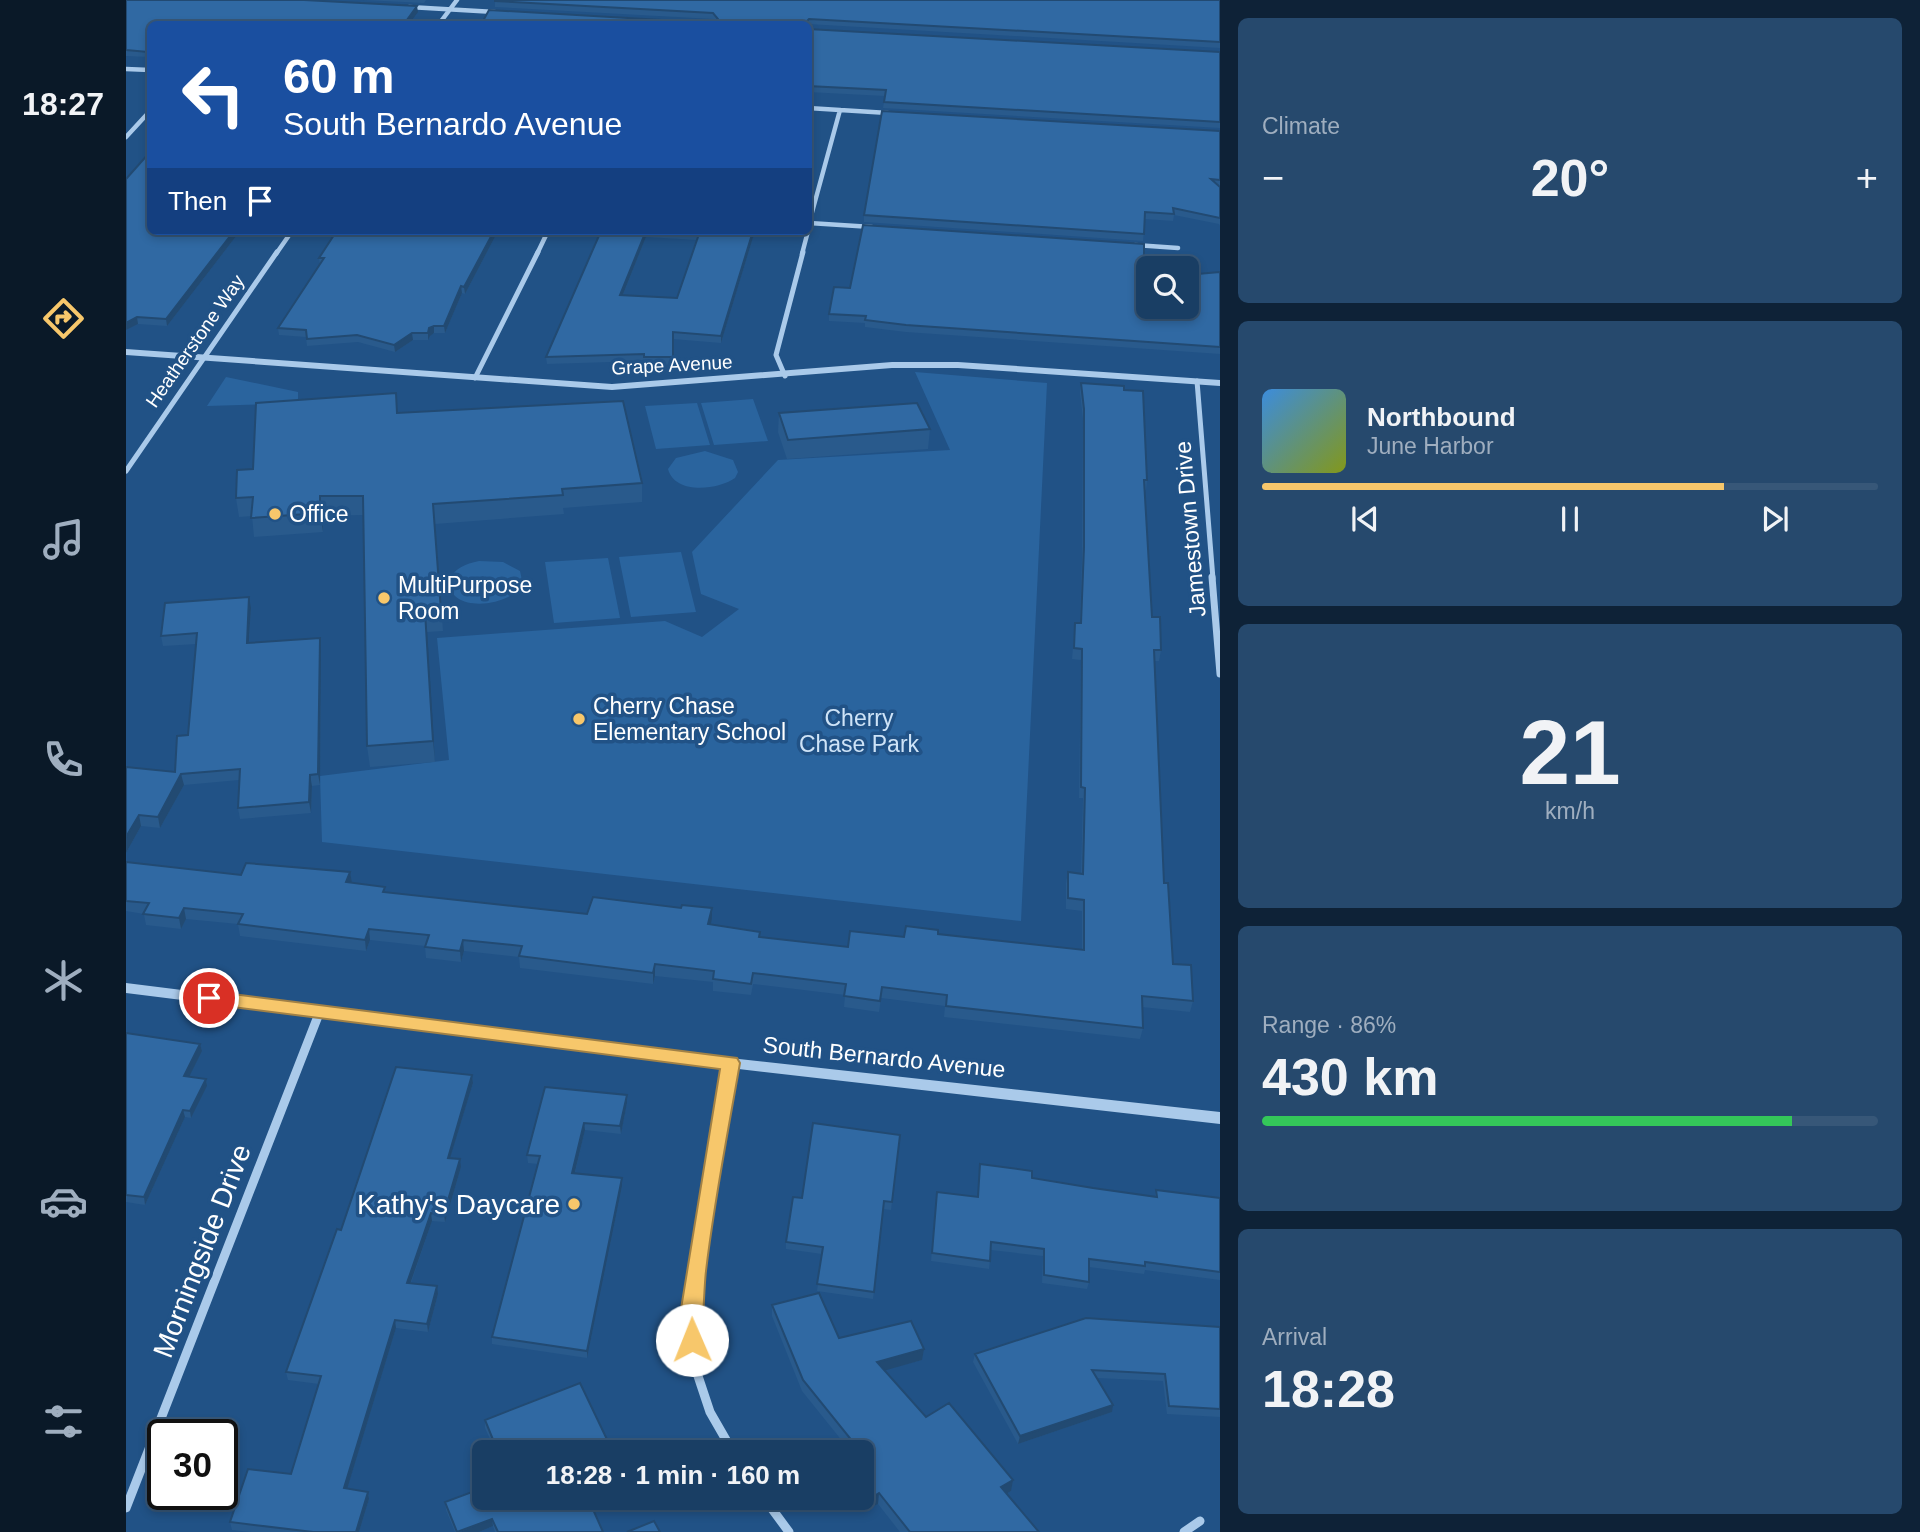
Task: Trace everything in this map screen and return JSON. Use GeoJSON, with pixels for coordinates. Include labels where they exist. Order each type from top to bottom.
{"type":"FeatureCollection","features":[{"type":"Feature","properties":{"kind":"street"},"geometry":{"type":"LineString","coordinates":[[441,21],[457,0]]}},
{"type":"Feature","properties":{"kind":"street"},"geometry":{"type":"LineString","coordinates":[[400,6],[498,12]]}},
{"type":"Feature","properties":{"kind":"street"},"geometry":{"type":"LineString","coordinates":[[126,69],[147,70]]}},
{"type":"Feature","properties":{"kind":"street"},"geometry":{"type":"LineString","coordinates":[[812,108],[894,113]]}},
{"type":"Feature","properties":{"kind":"street"},"geometry":{"type":"LineString","coordinates":[[812,212],[840,110]]}},
{"type":"Feature","properties":{"kind":"street"},"geometry":{"type":"LineString","coordinates":[[126,137],[147,114]]}},
{"type":"Feature","properties":{"kind":"street"},"geometry":{"type":"LineString","coordinates":[[812,227],[875,228]]}},
{"type":"Feature","properties":{"kind":"street","name":"Heatherstone Way"},"geometry":{"type":"LineString","coordinates":[[126,471],[289,235]]}},
{"type":"Feature","properties":{"kind":"street"},"geometry":{"type":"LineString","coordinates":[[475,378],[546,235]]}},
{"type":"Feature","properties":{"kind":"street"},"geometry":{"type":"LineString","coordinates":[[785,376],[776,355],[806,235]]}},
{"type":"Feature","properties":{"kind":"street"},"geometry":{"type":"LineString","coordinates":[[1123,244],[1178,248]]}},
{"type":"Feature","properties":{"kind":"street","name":"Grape Avenue"},"geometry":{"type":"LineString","coordinates":[[126,352],[612,387],[785,376],[892,365],[958,365],[1220,383]]}},
{"type":"Feature","properties":{"kind":"street","name":"Jamestown Drive"},"geometry":{"type":"LineString","coordinates":[[1196,381],[1220,674]]}},
{"type":"Feature","properties":{"kind":"street","name":"South Bernardo Avenue"},"geometry":{"type":"LineString","coordinates":[[126,988],[730,1063],[1220,1118]]}},
{"type":"Feature","properties":{"kind":"street","name":"Morningside Drive"},"geometry":{"type":"LineString","coordinates":[[126,1508],[320,1011]]}},
{"type":"Feature","properties":{"kind":"street"},"geometry":{"type":"LineString","coordinates":[[726,1440],[710,1412],[694,1364],[690,1315],[730,1063]]}},
{"type":"Feature","properties":{"kind":"street"},"geometry":{"type":"LineString","coordinates":[[773,1510],[789,1532]]}},
{"type":"Feature","properties":{"kind":"street"},"geometry":{"type":"LineString","coordinates":[[1184,1532],[1200,1521]]}},
{"type":"Feature","properties":{"kind":"green space","name":"Cherry Chase Park"},"geometry":{"type":"Polygon","coordinates":[[[915,372],[1047,383],[1021,921],[322,842],[320,776],[449,760],[437,638],[665,621],[702,637],[739,609],[701,594],[692,552],[778,460],[950,450],[915,372]]]}},
{"type":"Feature","properties":{"kind":"green space"},"geometry":{"type":"Polygon","coordinates":[[[226,377],[298,392],[298,403],[207,406],[226,377]]]}},
{"type":"Feature","properties":{"kind":"green space"},"geometry":{"type":"Polygon","coordinates":[[[753,399],[768,441],[714,445],[701,403],[753,399]]]}},
{"type":"Feature","properties":{"kind":"green space"},"geometry":{"type":"Polygon","coordinates":[[[697,403],[710,445],[656,449],[645,406],[697,403]]]}},
{"type":"Feature","properties":{"kind":"green space"},"geometry":{"type":"Polygon","coordinates":[[[705,451],[733,460],[738,472],[735,478],[718,485],[698,488],[679,483],[672,477],[668,469],[676,458],[705,451]]]}},
{"type":"Feature","properties":{"kind":"green space"},"geometry":{"type":"Polygon","coordinates":[[[681,552],[696,612],[631,617],[619,557],[681,552]]]}},
{"type":"Feature","properties":{"kind":"green space"},"geometry":{"type":"Polygon","coordinates":[[[608,558],[620,618],[554,623],[545,562],[608,558]]]}},
{"type":"Feature","properties":{"kind":"green space"},"geometry":{"type":"Polygon","coordinates":[[[479,561],[503,562],[520,571],[523,585],[506,598],[494,602],[469,603],[459,599],[452,592],[448,581],[461,567],[479,561]]]}},
{"type":"Feature","properties":{"kind":"building"},"geometry":{"type":"Polygon","coordinates":[[[126,0],[304,0],[417,6],[406,21],[147,21],[147,52],[126,50],[126,0]]]}},
{"type":"Feature","properties":{"kind":"building"},"geometry":{"type":"Polygon","coordinates":[[[1220,0],[1220,42],[809,19],[716,21],[718,19],[713,13],[495,1],[1220,0]]]}},
{"type":"Feature","properties":{"kind":"building"},"geometry":{"type":"Polygon","coordinates":[[[489,10],[679,21],[483,21],[489,10]]]}},
{"type":"Feature","properties":{"kind":"building"},"geometry":{"type":"Polygon","coordinates":[[[812,29],[1220,52],[1220,122],[884,102],[886,90],[812,86],[812,29]]]}},
{"type":"Feature","properties":{"kind":"building"},"geometry":{"type":"Polygon","coordinates":[[[882,111],[1220,131],[1220,180],[1211,179],[1220,187],[1220,218],[1173,208],[1174,214],[1145,212],[1144,234],[864,215],[882,111]]]}},
{"type":"Feature","properties":{"kind":"building"},"geometry":{"type":"Polygon","coordinates":[[[147,155],[147,235],[231,235],[166,319],[137,317],[126,323],[126,179],[147,155]]]}},
{"type":"Feature","properties":{"kind":"building"},"geometry":{"type":"Polygon","coordinates":[[[863,225],[1144,244],[1144,256],[1136,256],[1136,319],[1199,319],[1199,274],[1220,272],[1220,347],[906,325],[865,320],[866,316],[829,314],[834,287],[850,288],[863,225]]]}},
{"type":"Feature","properties":{"kind":"building"},"geometry":{"type":"Polygon","coordinates":[[[334,235],[492,235],[464,287],[461,286],[444,326],[429,328],[428,333],[412,333],[394,345],[357,335],[307,339],[306,330],[278,328],[324,258],[319,258],[334,235]]]}},
{"type":"Feature","properties":{"kind":"building"},"geometry":{"type":"Polygon","coordinates":[[[599,235],[644,235],[620,295],[677,298],[699,235],[752,235],[721,336],[673,332],[673,357],[644,357],[644,354],[546,357],[599,235]]]}},
{"type":"Feature","properties":{"kind":"building"},"geometry":{"type":"Polygon","coordinates":[[[1081,383],[1124,386],[1124,390],[1143,391],[1147,480],[1144,480],[1152,617],[1160,617],[1161,650],[1154,650],[1164,883],[1168,883],[1173,964],[1191,965],[1193,1001],[1142,996],[1143,1028],[946,1006],[947,995],[882,987],[880,1001],[844,996],[846,984],[753,973],[751,984],[713,979],[714,971],[655,964],[653,973],[519,956],[522,946],[463,940],[460,951],[425,947],[429,935],[369,929],[365,940],[238,924],[243,914],[184,908],[179,918],[143,914],[149,903],[126,901],[126,862],[241,875],[246,863],[350,872],[346,882],[385,887],[383,892],[587,914],[593,897],[681,908],[682,905],[712,908],[708,924],[760,932],[759,937],[848,947],[850,931],[904,937],[906,926],[938,930],[938,934],[1084,950],[1084,900],[1068,898],[1068,872],[1083,874],[1085,788],[1081,787],[1082,649],[1074,648],[1075,623],[1081,623],[1084,547],[1084,409],[1081,383]]]}},
{"type":"Feature","properties":{"kind":"building"},"geometry":{"type":"Polygon","coordinates":[[[396,393],[397,413],[623,401],[642,483],[562,489],[563,495],[433,504],[441,611],[425,612],[433,741],[367,746],[363,496],[320,496],[320,513],[251,518],[253,497],[236,498],[237,470],[253,469],[256,403],[396,393]]]}},
{"type":"Feature","properties":{"kind":"building"},"geometry":{"type":"Polygon","coordinates":[[[917,403],[930,429],[788,440],[779,413],[917,403]]]}},
{"type":"Feature","properties":{"kind":"building"},"geometry":{"type":"Polygon","coordinates":[[[249,597],[247,643],[320,638],[318,774],[310,775],[309,802],[238,808],[240,769],[181,774],[158,817],[139,815],[126,837],[126,767],[175,772],[177,736],[188,735],[197,633],[161,636],[165,603],[249,597]]]}},
{"type":"Feature","properties":{"kind":"building"},"geometry":{"type":"Polygon","coordinates":[[[126,1033],[200,1044],[184,1076],[206,1079],[190,1111],[183,1110],[144,1197],[126,1195],[126,1033]]]}},
{"type":"Feature","properties":{"kind":"building"},"geometry":{"type":"Polygon","coordinates":[[[396,1067],[472,1075],[448,1158],[460,1159],[444,1214],[431,1213],[407,1283],[437,1286],[427,1324],[395,1320],[344,1488],[368,1492],[356,1532],[313,1532],[230,1522],[234,1510],[238,1510],[238,1498],[248,1469],[291,1474],[321,1376],[286,1372],[337,1229],[341,1230],[396,1067]]]}},
{"type":"Feature","properties":{"kind":"building"},"geometry":{"type":"Polygon","coordinates":[[[545,1087],[627,1095],[620,1126],[584,1123],[572,1173],[622,1178],[587,1351],[492,1337],[540,1156],[527,1155],[545,1087]]]}},
{"type":"Feature","properties":{"kind":"building"},"geometry":{"type":"Polygon","coordinates":[[[813,1123],[900,1135],[892,1202],[884,1201],[874,1292],[817,1284],[823,1247],[786,1242],[793,1197],[802,1198],[813,1123]]]}},
{"type":"Feature","properties":{"kind":"building"},"geometry":{"type":"Polygon","coordinates":[[[980,1164],[1032,1171],[1032,1178],[1093,1188],[1157,1197],[1156,1190],[1220,1198],[1220,1272],[1145,1262],[1145,1266],[1089,1259],[1089,1282],[1044,1275],[1044,1249],[991,1242],[990,1261],[932,1253],[937,1192],[978,1197],[980,1164]]]}},
{"type":"Feature","properties":{"kind":"building"},"geometry":{"type":"Polygon","coordinates":[[[819,1293],[839,1338],[911,1321],[924,1349],[877,1362],[926,1417],[949,1403],[1013,1480],[1001,1487],[1039,1532],[910,1532],[879,1493],[876,1495],[874,1493],[874,1440],[851,1440],[803,1380],[772,1305],[819,1293]]]}},
{"type":"Feature","properties":{"kind":"building"},"geometry":{"type":"Polygon","coordinates":[[[1086,1318],[1220,1327],[1220,1409],[1169,1406],[1165,1374],[1092,1370],[1113,1405],[1020,1436],[975,1354],[1086,1318]]]}},
{"type":"Feature","properties":{"kind":"building"},"geometry":{"type":"Polygon","coordinates":[[[580,1383],[607,1440],[493,1440],[485,1420],[580,1383]]]}},
{"type":"Feature","properties":{"kind":"building"},"geometry":{"type":"Polygon","coordinates":[[[472,1492],[472,1510],[593,1510],[603,1532],[498,1532],[492,1519],[457,1532],[445,1502],[472,1492]]]}},
{"type":"Feature","properties":{"kind":"building"},"geometry":{"type":"Polygon","coordinates":[[[654,1521],[660,1532],[627,1532],[654,1521]]]}},
{"type":"Feature","properties":{"kind":"place","name":"Office"},"geometry":{"type":"Point","coordinates":[275,514]}},
{"type":"Feature","properties":{"kind":"place","name":"MultiPurpose Room"},"geometry":{"type":"Point","coordinates":[384,598]}},
{"type":"Feature","properties":{"kind":"place","name":"Cherry Chase Elementary School"},"geometry":{"type":"Point","coordinates":[579,719]}},
{"type":"Feature","properties":{"kind":"place","name":"Kathy's Daycare"},"geometry":{"type":"Point","coordinates":[574,1204]}},
{"type":"Feature","properties":{"kind":"route"},"geometry":{"type":"LineString","coordinates":[[209,998],[730,1063],[696,1268],[690,1315],[692,1340]]}}]}
